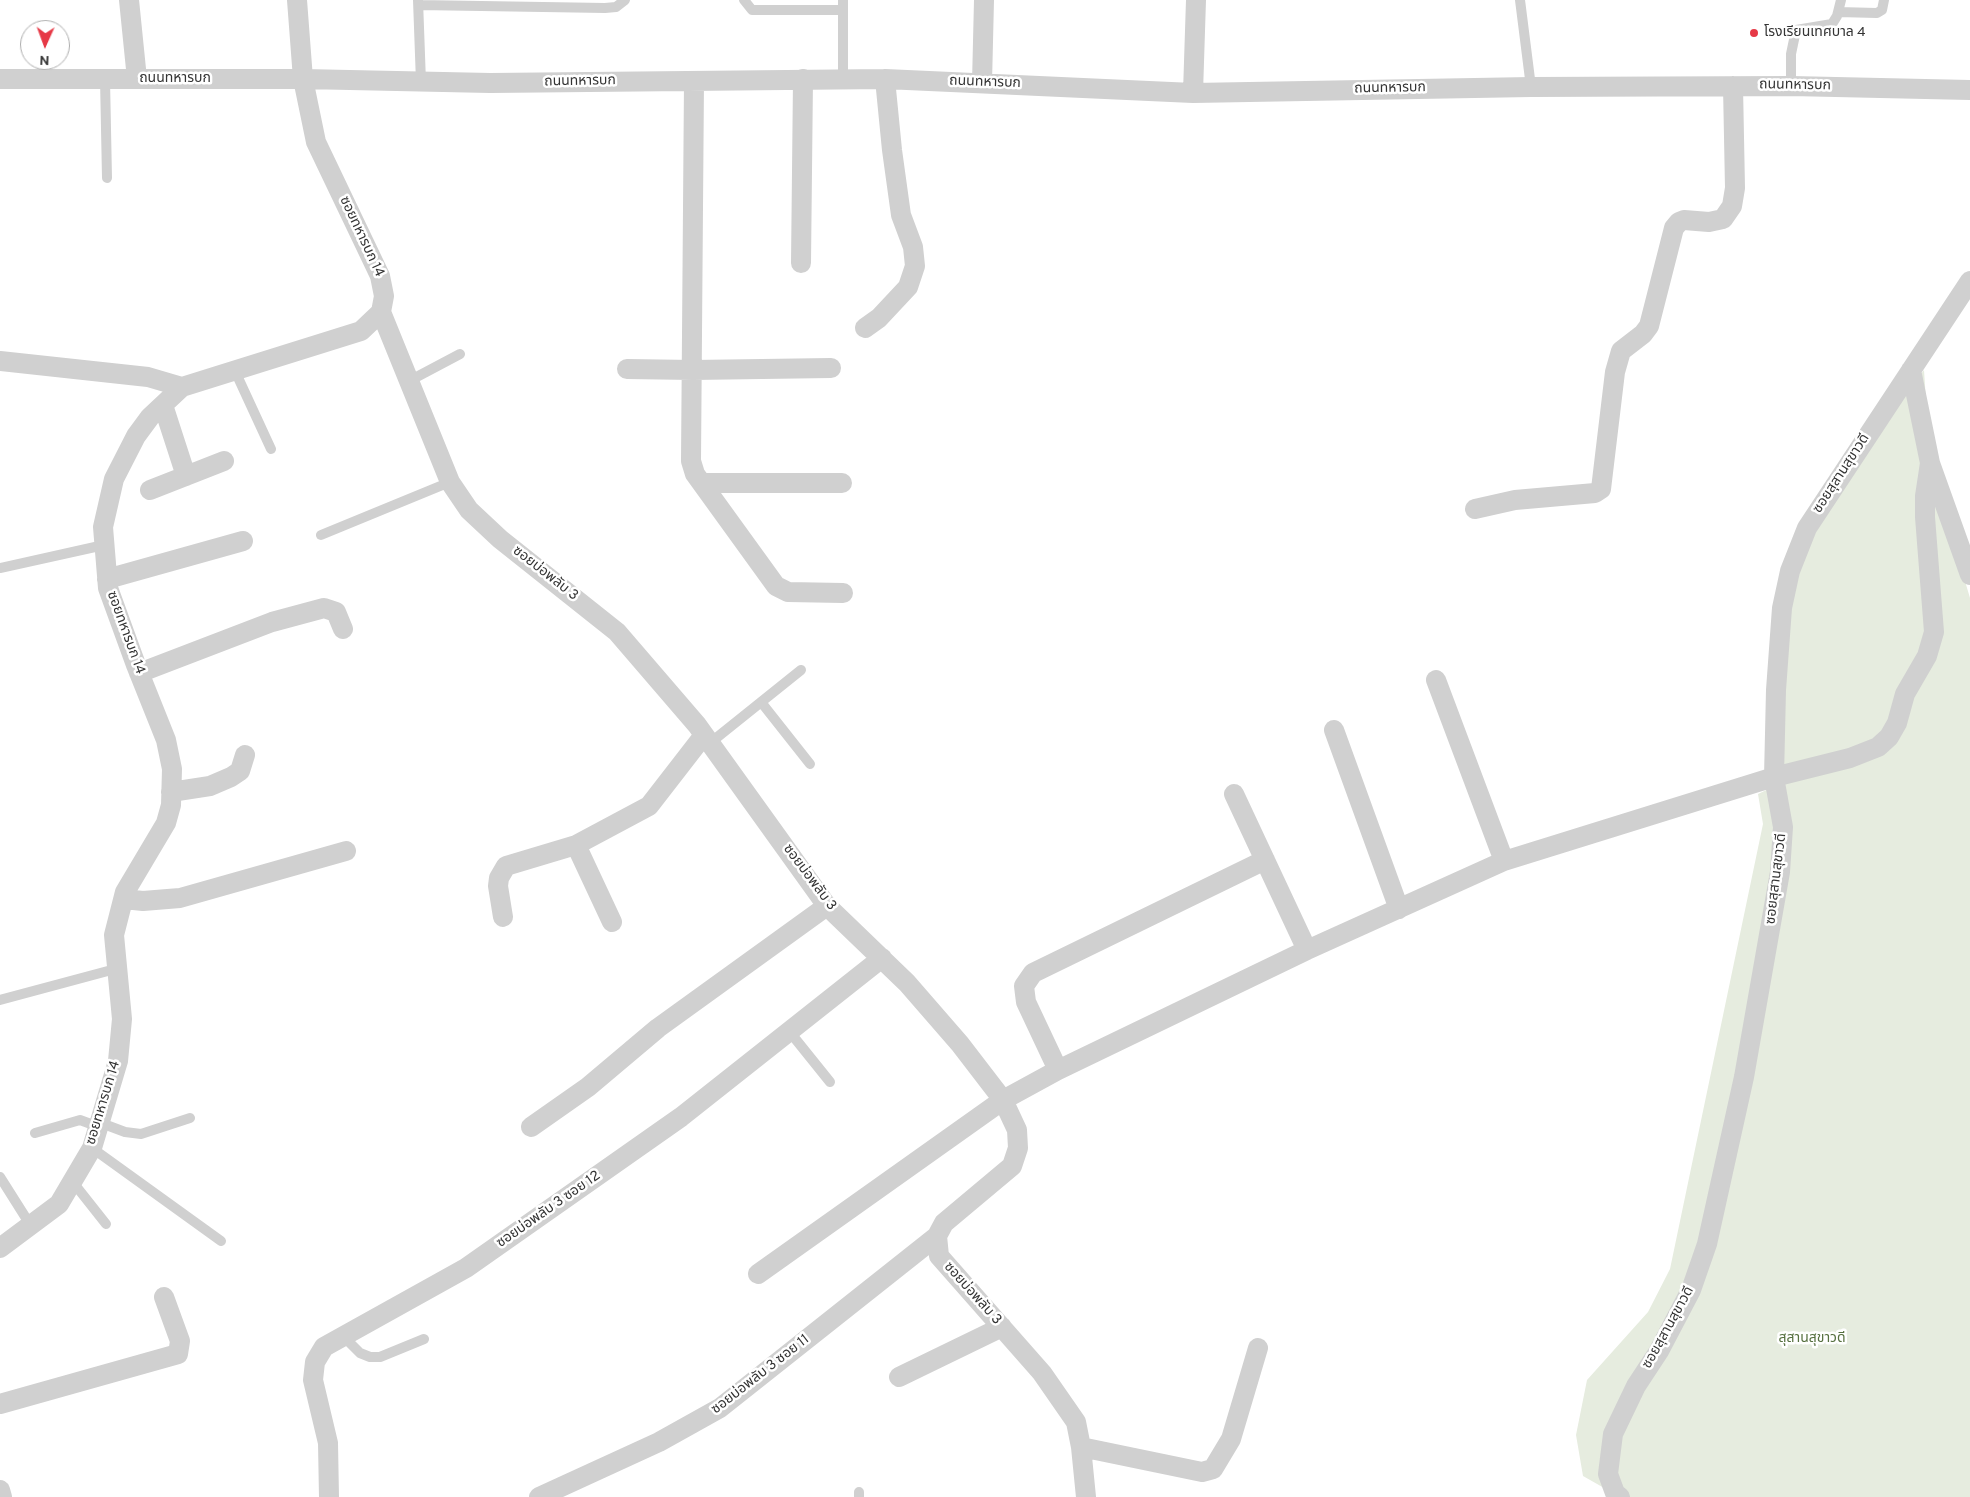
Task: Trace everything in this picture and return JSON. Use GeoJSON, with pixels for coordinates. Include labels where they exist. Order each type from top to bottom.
{"type":"FeatureCollection","features":[{"type":"Feature","properties":{"kind":"street"},"geometry":{"type":"LineString","coordinates":[[129,0],[137,79]]}},
{"type":"Feature","properties":{"kind":"street","name":"ซอยทหารบก 14"},"geometry":{"type":"LineString","coordinates":[[0,1248],[59,1204],[92,1148],[118,1061],[122,1019],[114,935],[125,892],[166,823],[171,792],[172,769],[166,740],[108,588],[103,527],[114,479],[136,436],[150,417],[182,387],[361,331],[381,312],[384,296],[380,276],[316,142],[303,79],[297,0]]}},
{"type":"Feature","properties":{"kind":"street"},"geometry":{"type":"LineString","coordinates":[[982,82],[984,0]]}},
{"type":"Feature","properties":{"kind":"street"},"geometry":{"type":"LineString","coordinates":[[1193,93],[1196,0]]}},
{"type":"Feature","properties":{"kind":"street","name":"ถนนทหารบก"},"geometry":{"type":"LineString","coordinates":[[0,79],[303,79],[490,83],[885,79],[1193,93],[1531,87],[1733,86],[1970,90]]}},
{"type":"Feature","properties":{"kind":"street"},"geometry":{"type":"LineString","coordinates":[[802,263],[803,79]]}},
{"type":"Feature","properties":{"kind":"street"},"geometry":{"type":"LineString","coordinates":[[865,328],[879,318],[908,287],[915,266],[913,247],[901,215],[885,79]]}},
{"type":"Feature","properties":{"kind":"street"},"geometry":{"type":"LineString","coordinates":[[694,81],[691,461],[702,483],[776,586],[788,592],[843,593]]}},
{"type":"Feature","properties":{"kind":"street"},"geometry":{"type":"LineString","coordinates":[[1475,509],[1515,500],[1595,493],[1601,489],[1617,365],[1621,351],[1643,334],[1649,326],[1674,228],[1679,222],[1684,220],[1709,222],[1723,219],[1732,206],[1735,188],[1733,86]]}},
{"type":"Feature","properties":{"kind":"street","name":"ซอยสุสานสุขาวดี"},"geometry":{"type":"LineString","coordinates":[[1620,1497],[1615,1493],[1608,1474],[1613,1434],[1636,1386],[1659,1351],[1691,1290],[1707,1244],[1744,1077],[1780,872],[1784,827],[1774,777],[1776,681],[1782,608],[1790,572],[1807,528],[1970,281]]}},
{"type":"Feature","properties":{"kind":"street","name":"ซอยบ่อพลับ 3"},"geometry":{"type":"LineString","coordinates":[[381,312],[450,482],[469,510],[500,539],[617,632],[707,739],[827,906],[907,983],[954,1037],[1003,1100],[1017,1130],[1018,1148],[1012,1166],[944,1223],[937,1236],[939,1256],[1042,1373],[1076,1422],[1082,1448],[1086,1497]]}},
{"type":"Feature","properties":{"kind":"street"},"geometry":{"type":"LineString","coordinates":[[0,361],[148,377],[182,387]]}},
{"type":"Feature","properties":{"kind":"street"},"geometry":{"type":"LineString","coordinates":[[627,369],[830,368]]}},
{"type":"Feature","properties":{"kind":"street"},"geometry":{"type":"LineString","coordinates":[[1911,370],[1930,463],[1970,575]]}},
{"type":"Feature","properties":{"kind":"street"},"geometry":{"type":"LineString","coordinates":[[163,405],[186,476]]}},
{"type":"Feature","properties":{"kind":"street"},"geometry":{"type":"LineString","coordinates":[[150,490],[224,461]]}},
{"type":"Feature","properties":{"kind":"street"},"geometry":{"type":"LineString","coordinates":[[758,1274],[1003,1100],[1058,1070],[1307,950],[1504,860],[1774,777],[1850,758],[1878,747],[1889,737],[1897,724],[1905,694],[1913,677],[1927,656],[1934,632],[1925,517],[1925,496],[1930,463]]}},
{"type":"Feature","properties":{"kind":"street"},"geometry":{"type":"LineString","coordinates":[[702,483],[842,483]]}},
{"type":"Feature","properties":{"kind":"street"},"geometry":{"type":"LineString","coordinates":[[107,578],[243,540]]}},
{"type":"Feature","properties":{"kind":"street"},"geometry":{"type":"LineString","coordinates":[[139,673],[272,622],[324,608],[336,612],[343,629]]}},
{"type":"Feature","properties":{"kind":"street"},"geometry":{"type":"LineString","coordinates":[[1436,680],[1504,860]]}},
{"type":"Feature","properties":{"kind":"street"},"geometry":{"type":"LineString","coordinates":[[1334,730],[1399,909]]}},
{"type":"Feature","properties":{"kind":"street"},"geometry":{"type":"LineString","coordinates":[[503,917],[498,886],[499,878],[506,866],[576,845],[649,806],[707,739]]}},
{"type":"Feature","properties":{"kind":"street"},"geometry":{"type":"LineString","coordinates":[[171,792],[210,786],[231,777],[240,770],[245,755]]}},
{"type":"Feature","properties":{"kind":"street"},"geometry":{"type":"LineString","coordinates":[[1234,794],[1307,950]]}},
{"type":"Feature","properties":{"kind":"street"},"geometry":{"type":"LineString","coordinates":[[576,845],[612,922]]}},
{"type":"Feature","properties":{"kind":"street"},"geometry":{"type":"LineString","coordinates":[[124,899],[143,901],[180,898],[346,851]]}},
{"type":"Feature","properties":{"kind":"street"},"geometry":{"type":"LineString","coordinates":[[1058,1070],[1026,1002],[1024,986],[1034,973],[1265,860]]}},
{"type":"Feature","properties":{"kind":"street"},"geometry":{"type":"LineString","coordinates":[[531,1127],[588,1087],[658,1028],[827,906]]}},
{"type":"Feature","properties":{"kind":"street","name":"ซอยบ่อพลับ 3 ซอย 12"},"geometry":{"type":"LineString","coordinates":[[329,1497],[328,1443],[313,1380],[315,1362],[324,1347],[466,1268],[681,1117],[882,958]]}},
{"type":"Feature","properties":{"kind":"street","name":"ซอยบ่อพลับ 3 ซอย 11"},"geometry":{"type":"LineString","coordinates":[[539,1497],[660,1442],[720,1408],[937,1236]]}},
{"type":"Feature","properties":{"kind":"street"},"geometry":{"type":"LineString","coordinates":[[0,1404],[178,1354],[180,1341],[164,1297]]}},
{"type":"Feature","properties":{"kind":"street"},"geometry":{"type":"LineString","coordinates":[[900,1377],[1002,1327]]}},
{"type":"Feature","properties":{"kind":"street"},"geometry":{"type":"LineString","coordinates":[[1082,1448],[1202,1472],[1213,1469],[1231,1440],[1258,1348]]}},
{"type":"Feature","properties":{"kind":"street"},"geometry":{"type":"LineString","coordinates":[[0,1490],[2,1497]]}},
{"type":"Feature","properties":{"kind":"lane"},"geometry":{"type":"LineString","coordinates":[[421,82],[418,3],[604,8],[616,7],[625,0]]}},
{"type":"Feature","properties":{"kind":"lane"},"geometry":{"type":"LineString","coordinates":[[744,0],[752,10],[843,5],[843,79]]}},
{"type":"Feature","properties":{"kind":"lane"},"geometry":{"type":"LineString","coordinates":[[1520,0],[1531,87]]}},
{"type":"Feature","properties":{"kind":"lane"},"geometry":{"type":"LineString","coordinates":[[1791,86],[1791,54],[1796,30],[1832,24],[1841,0]]}},
{"type":"Feature","properties":{"kind":"lane"},"geometry":{"type":"LineString","coordinates":[[1838,12],[1877,12],[1882,10],[1884,0]]}},
{"type":"Feature","properties":{"kind":"lane"},"geometry":{"type":"LineString","coordinates":[[104,79],[107,178]]}},
{"type":"Feature","properties":{"kind":"lane"},"geometry":{"type":"LineString","coordinates":[[409,381],[460,354]]}},
{"type":"Feature","properties":{"kind":"lane"},"geometry":{"type":"LineString","coordinates":[[235,371],[271,449]]}},
{"type":"Feature","properties":{"kind":"lane"},"geometry":{"type":"LineString","coordinates":[[321,534],[450,482]]}},
{"type":"Feature","properties":{"kind":"lane"},"geometry":{"type":"LineString","coordinates":[[0,568],[104,545]]}},
{"type":"Feature","properties":{"kind":"lane"},"geometry":{"type":"LineString","coordinates":[[707,739],[761,702],[801,670]]}},
{"type":"Feature","properties":{"kind":"lane"},"geometry":{"type":"LineString","coordinates":[[761,702],[810,764]]}},
{"type":"Feature","properties":{"kind":"lane"},"geometry":{"type":"LineString","coordinates":[[0,1000],[118,968]]}},
{"type":"Feature","properties":{"kind":"lane"},"geometry":{"type":"LineString","coordinates":[[789,1031],[830,1082]]}},
{"type":"Feature","properties":{"kind":"lane"},"geometry":{"type":"LineString","coordinates":[[35,1133],[80,1120],[140,1134],[190,1118]]}},
{"type":"Feature","properties":{"kind":"lane"},"geometry":{"type":"LineString","coordinates":[[92,1148],[221,1241]]}},
{"type":"Feature","properties":{"kind":"lane"},"geometry":{"type":"LineString","coordinates":[[0,1177],[31,1226]]}},
{"type":"Feature","properties":{"kind":"lane"},"geometry":{"type":"LineString","coordinates":[[72,1181],[106,1224]]}},
{"type":"Feature","properties":{"kind":"lane"},"geometry":{"type":"LineString","coordinates":[[344,1336],[360,1353],[370,1357],[380,1357],[424,1339]]}},
{"type":"Feature","properties":{"kind":"green space","name":"สุสานสุขาวดี"},"geometry":{"type":"Polygon","coordinates":[[[1924,370],[1930,463],[1970,598],[1970,1497],[1620,1497],[1583,1476],[1576,1435],[1587,1380],[1648,1312],[1670,1269],[1763,824],[1758,794],[1779,784],[1790,571],[1841,476],[1924,370]]]}},
{"type":"Feature","properties":{"kind":"place","name":"โรงเรียนเทศบาล 4"},"geometry":{"type":"Point","coordinates":[1754,33]}}]}
